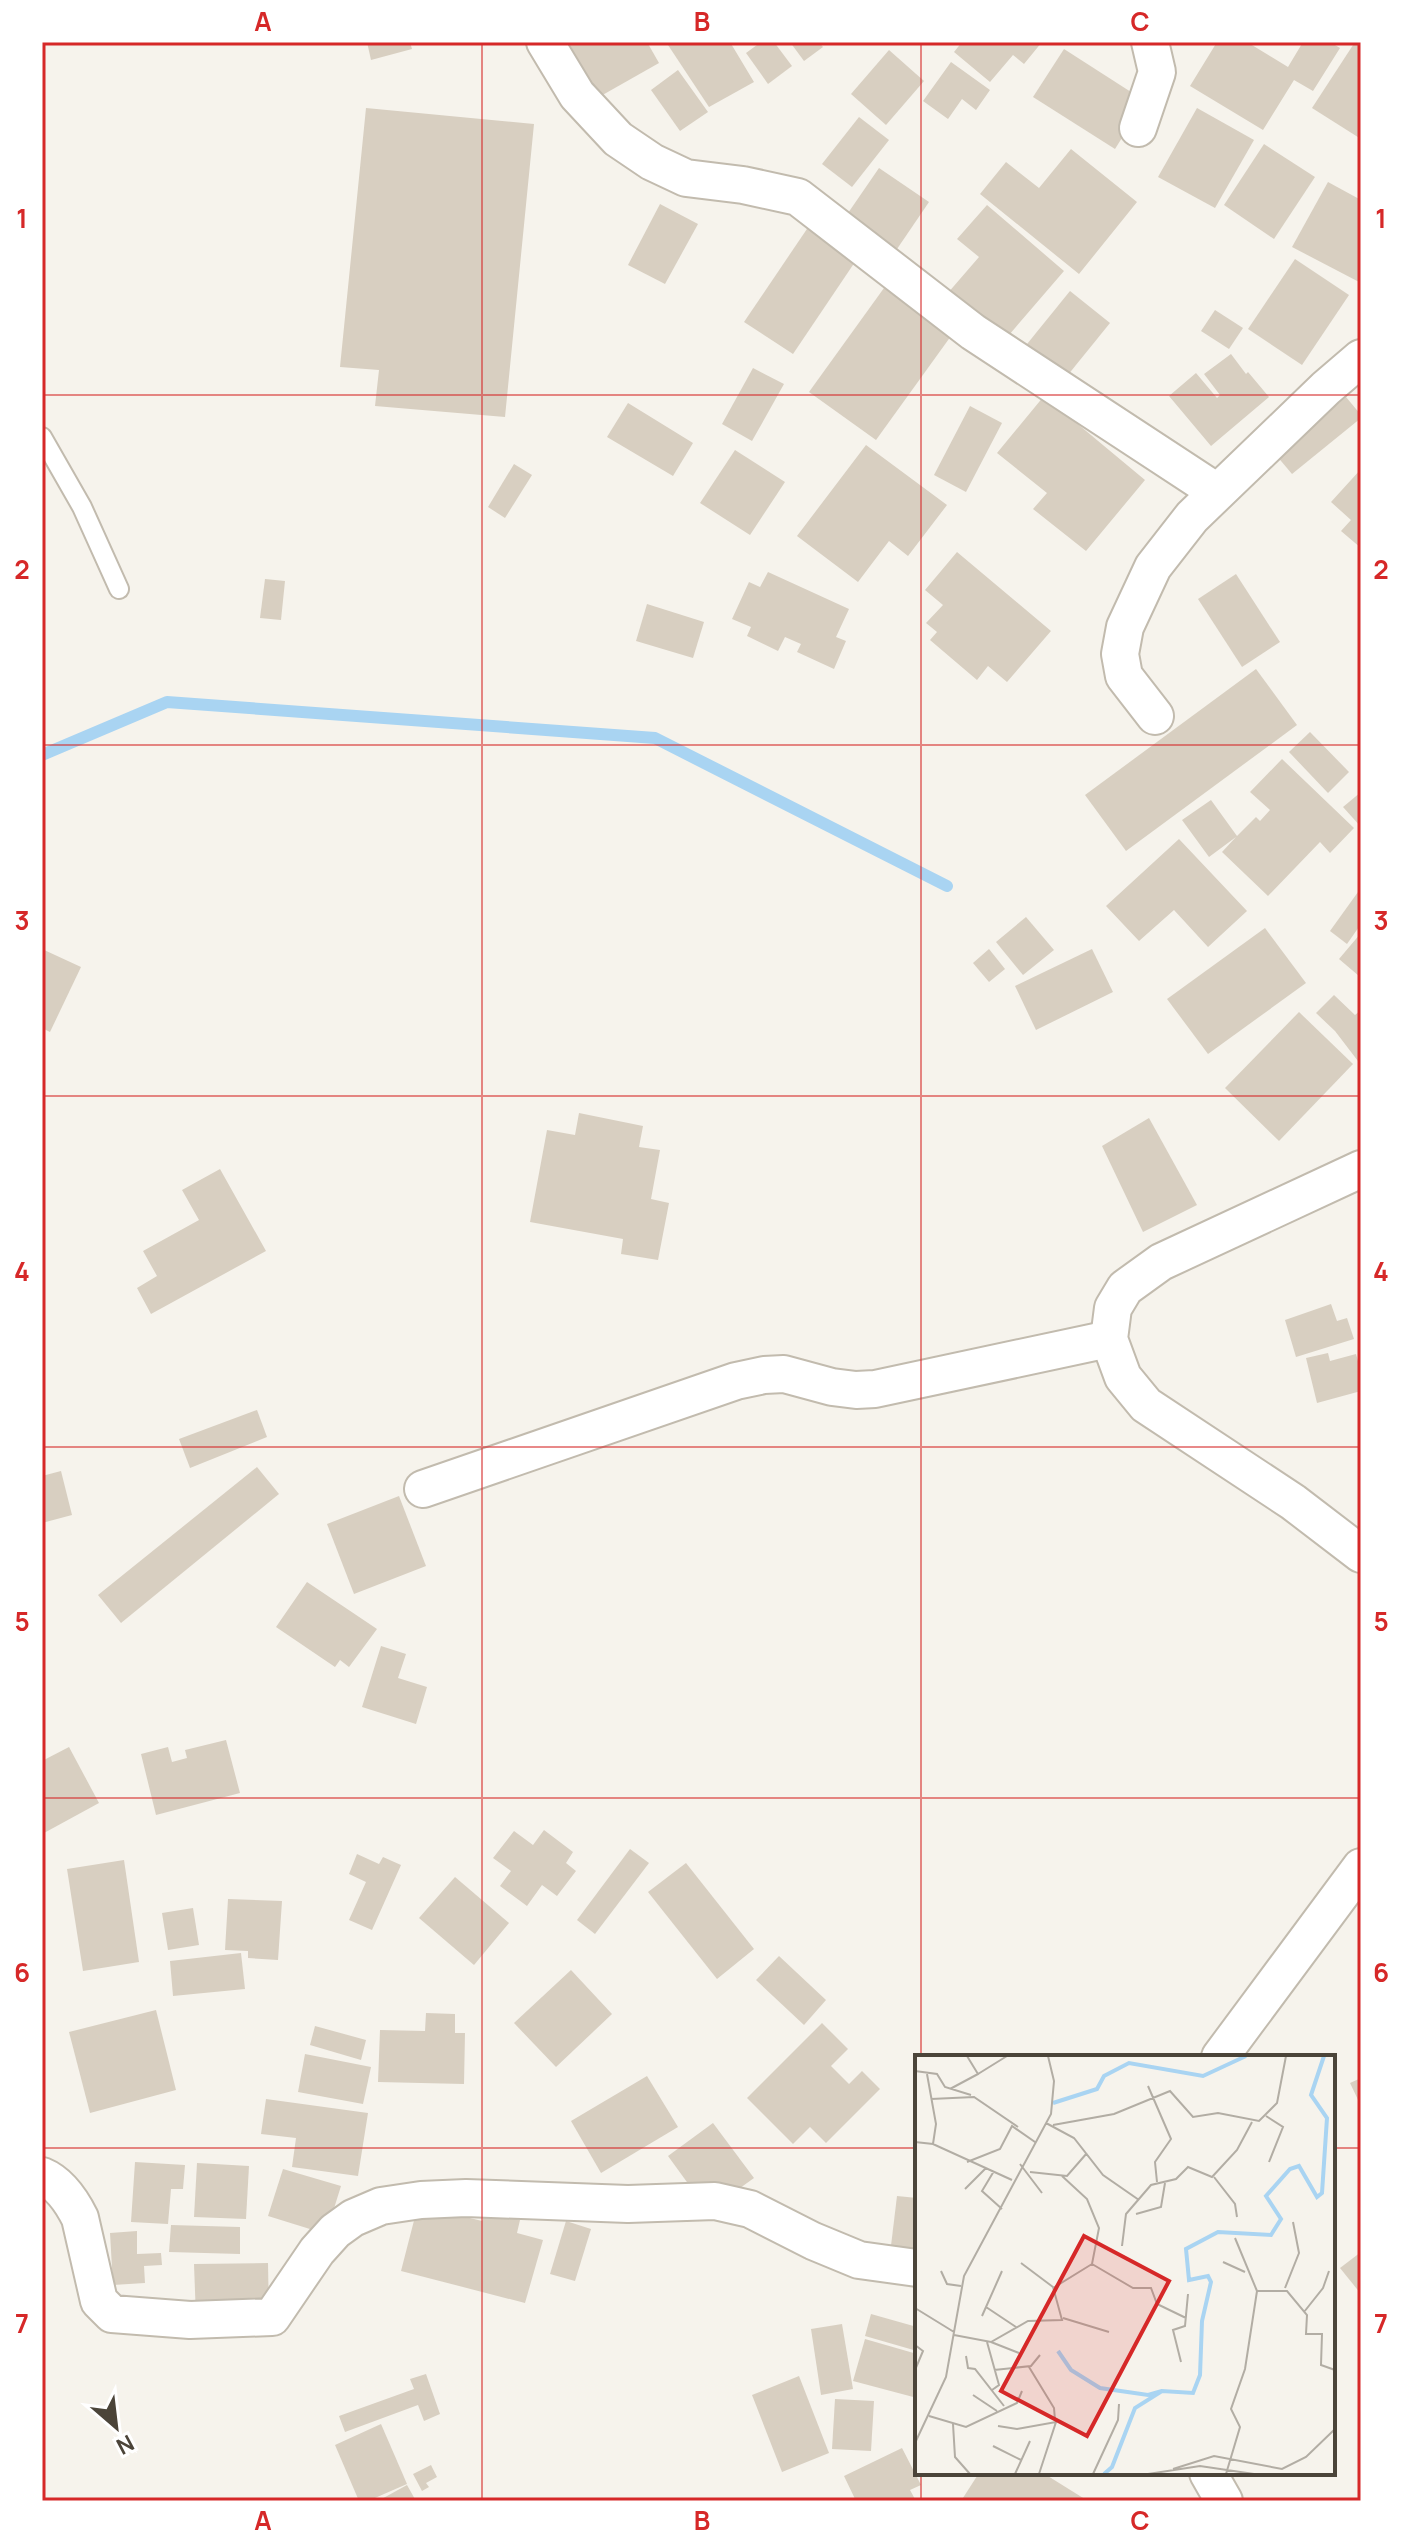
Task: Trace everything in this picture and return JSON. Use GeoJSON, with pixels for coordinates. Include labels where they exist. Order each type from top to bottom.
{"type":"FeatureCollection","features":[{"type":"Feature","properties":{"kind":"street"},"geometry":{"type":"LineString","coordinates":[[545,42],[577,95],[618,139],[652,162],[686,178],[743,185],[798,197],[973,332],[1217,492]]}},
{"type":"Feature","properties":{"kind":"street"},"geometry":{"type":"LineString","coordinates":[[1138,128],[1157,72],[1150,42]]}},
{"type":"Feature","properties":{"kind":"street"},"geometry":{"type":"LineString","coordinates":[[1155,716],[1124,676],[1120,654],[1125,627],[1153,567],[1192,517],[1361,358]]}},
{"type":"Feature","properties":{"kind":"street"},"geometry":{"type":"LineString","coordinates":[[1361,1169],[1161,1262],[1125,1288],[1113,1308],[1109,1339],[1123,1377],[1146,1405],[1293,1502],[1361,1554]]}},
{"type":"Feature","properties":{"kind":"street"},"geometry":{"type":"LineString","coordinates":[[423,1489],[736,1381],[784,1374],[832,1387],[875,1389],[1109,1339]]}},
{"type":"Feature","properties":{"kind":"street"},"geometry":{"type":"LineString","coordinates":[[1221,2055],[1361,1867]]}},
{"type":"Feature","properties":{"kind":"street"},"geometry":{"type":"LineString","coordinates":[[42,2176],[57,2187],[80,2218],[99,2301],[112,2314],[190,2320],[272,2317],[317,2251],[335,2231],[353,2218],[381,2206],[421,2200],[466,2198],[628,2204],[715,2201],[750,2209],[859,2260],[915,2268]]}},
{"type":"Feature","properties":{"kind":"street"},"geometry":{"type":"LineString","coordinates":[[1209,2475],[1224,2501]]}},
{"type":"Feature","properties":{"kind":"lane"},"geometry":{"type":"LineString","coordinates":[[42,437],[82,507],[119,589]]}},
{"type":"Feature","properties":{"kind":"building"},"geometry":{"type":"Polygon","coordinates":[[[367,42],[410,42],[412,49],[371,60],[367,42]]]}},
{"type":"Feature","properties":{"kind":"building"},"geometry":{"type":"Polygon","coordinates":[[[568,42],[647,42],[659,63],[599,97],[568,42]]]}},
{"type":"Feature","properties":{"kind":"building"},"geometry":{"type":"Polygon","coordinates":[[[666,42],[730,42],[754,82],[709,107],[666,42]]]}},
{"type":"Feature","properties":{"kind":"building"},"geometry":{"type":"Polygon","coordinates":[[[761,42],[774,42],[792,66],[768,84],[746,53],[761,42]]]}},
{"type":"Feature","properties":{"kind":"building"},"geometry":{"type":"Polygon","coordinates":[[[790,42],[819,42],[823,47],[804,61],[790,42]]]}},
{"type":"Feature","properties":{"kind":"building"},"geometry":{"type":"Polygon","coordinates":[[[962,42],[1042,42],[1024,64],[1013,55],[990,82],[954,52],[962,42]]]}},
{"type":"Feature","properties":{"kind":"building"},"geometry":{"type":"Polygon","coordinates":[[[1217,42],[1247,42],[1288,67],[1303,42],[1330,42],[1340,48],[1313,91],[1294,80],[1263,130],[1190,86],[1217,42]]]}},
{"type":"Feature","properties":{"kind":"building"},"geometry":{"type":"Polygon","coordinates":[[[1355,42],[1361,42],[1361,139],[1312,108],[1355,42]]]}},
{"type":"Feature","properties":{"kind":"building"},"geometry":{"type":"Polygon","coordinates":[[[1064,49],[1145,101],[1115,149],[1033,97],[1064,49]]]}},
{"type":"Feature","properties":{"kind":"building"},"geometry":{"type":"Polygon","coordinates":[[[889,50],[924,81],[886,125],[851,94],[889,50]]]}},
{"type":"Feature","properties":{"kind":"building"},"geometry":{"type":"Polygon","coordinates":[[[951,62],[990,90],[976,110],[962,99],[948,119],[923,101],[951,62]]]}},
{"type":"Feature","properties":{"kind":"building"},"geometry":{"type":"Polygon","coordinates":[[[678,70],[708,112],[680,131],[651,90],[678,70]]]}},
{"type":"Feature","properties":{"kind":"building"},"geometry":{"type":"Polygon","coordinates":[[[366,108],[534,124],[505,417],[375,406],[379,370],[340,367],[366,108]]]}},
{"type":"Feature","properties":{"kind":"building"},"geometry":{"type":"Polygon","coordinates":[[[1197,108],[1254,140],[1215,208],[1158,177],[1197,108]]]}},
{"type":"Feature","properties":{"kind":"building"},"geometry":{"type":"Polygon","coordinates":[[[859,117],[889,140],[852,187],[822,164],[859,117]]]}},
{"type":"Feature","properties":{"kind":"building"},"geometry":{"type":"Polygon","coordinates":[[[1264,144],[1315,177],[1274,239],[1224,205],[1264,144]]]}},
{"type":"Feature","properties":{"kind":"building"},"geometry":{"type":"Polygon","coordinates":[[[1071,149],[1137,202],[1079,274],[980,194],[1006,162],[1039,188],[1071,149]]]}},
{"type":"Feature","properties":{"kind":"building"},"geometry":{"type":"Polygon","coordinates":[[[879,168],[929,202],[897,249],[846,216],[879,168]]]}},
{"type":"Feature","properties":{"kind":"building"},"geometry":{"type":"Polygon","coordinates":[[[1328,182],[1361,200],[1361,283],[1292,247],[1328,182]]]}},
{"type":"Feature","properties":{"kind":"building"},"geometry":{"type":"Polygon","coordinates":[[[660,204],[698,224],[665,284],[628,265],[660,204]]]}},
{"type":"Feature","properties":{"kind":"building"},"geometry":{"type":"Polygon","coordinates":[[[987,205],[1064,271],[1003,342],[947,294],[979,257],[957,239],[987,205]]]}},
{"type":"Feature","properties":{"kind":"building"},"geometry":{"type":"Polygon","coordinates":[[[811,223],[859,256],[793,354],[744,322],[811,223]]]}},
{"type":"Feature","properties":{"kind":"building"},"geometry":{"type":"Polygon","coordinates":[[[1295,259],[1349,295],[1302,365],[1248,329],[1295,259]]]}},
{"type":"Feature","properties":{"kind":"building"},"geometry":{"type":"Polygon","coordinates":[[[884,288],[951,336],[876,440],[809,392],[884,288]]]}},
{"type":"Feature","properties":{"kind":"building"},"geometry":{"type":"Polygon","coordinates":[[[1070,291],[1110,323],[1063,381],[1023,349],[1070,291]]]}},
{"type":"Feature","properties":{"kind":"building"},"geometry":{"type":"Polygon","coordinates":[[[1215,310],[1243,328],[1229,349],[1201,331],[1215,310]]]}},
{"type":"Feature","properties":{"kind":"building"},"geometry":{"type":"Polygon","coordinates":[[[1231,354],[1269,397],[1211,446],[1169,396],[1196,373],[1217,398],[1220,395],[1204,374],[1231,354]]]}},
{"type":"Feature","properties":{"kind":"building"},"geometry":{"type":"Polygon","coordinates":[[[753,368],[784,384],[752,441],[722,424],[753,368]]]}},
{"type":"Feature","properties":{"kind":"building"},"geometry":{"type":"Polygon","coordinates":[[[1044,396],[1145,480],[1086,551],[1033,509],[1047,493],[997,453],[1044,396]]]}},
{"type":"Feature","properties":{"kind":"building"},"geometry":{"type":"Polygon","coordinates":[[[1346,397],[1361,418],[1292,474],[1276,455],[1346,397]]]}},
{"type":"Feature","properties":{"kind":"building"},"geometry":{"type":"Polygon","coordinates":[[[628,403],[693,443],[673,476],[607,437],[628,403]]]}},
{"type":"Feature","properties":{"kind":"building"},"geometry":{"type":"Polygon","coordinates":[[[970,406],[1002,423],[966,492],[934,475],[970,406]]]}},
{"type":"Feature","properties":{"kind":"building"},"geometry":{"type":"Polygon","coordinates":[[[866,445],[947,505],[908,556],[889,541],[858,582],[797,536],[866,445]]]}},
{"type":"Feature","properties":{"kind":"building"},"geometry":{"type":"Polygon","coordinates":[[[735,450],[785,482],[750,535],[700,503],[735,450]]]}},
{"type":"Feature","properties":{"kind":"building"},"geometry":{"type":"Polygon","coordinates":[[[514,464],[532,475],[505,518],[488,507],[514,464]]]}},
{"type":"Feature","properties":{"kind":"building"},"geometry":{"type":"Polygon","coordinates":[[[1361,469],[1361,548],[1341,531],[1351,520],[1331,502],[1361,469]]]}},
{"type":"Feature","properties":{"kind":"building"},"geometry":{"type":"Polygon","coordinates":[[[957,552],[1051,631],[1007,682],[988,666],[977,680],[930,640],[937,632],[926,623],[943,605],[925,590],[957,552]]]}},
{"type":"Feature","properties":{"kind":"building"},"geometry":{"type":"Polygon","coordinates":[[[768,572],[849,609],[836,637],[846,641],[834,669],[797,652],[801,644],[785,637],[778,651],[747,636],[751,627],[732,619],[749,582],[760,587],[768,572]]]}},
{"type":"Feature","properties":{"kind":"building"},"geometry":{"type":"Polygon","coordinates":[[[1236,574],[1280,642],[1242,667],[1198,599],[1236,574]]]}},
{"type":"Feature","properties":{"kind":"building"},"geometry":{"type":"Polygon","coordinates":[[[265,579],[285,581],[281,620],[260,618],[265,579]]]}},
{"type":"Feature","properties":{"kind":"building"},"geometry":{"type":"Polygon","coordinates":[[[647,604],[704,622],[693,658],[636,641],[647,604]]]}},
{"type":"Feature","properties":{"kind":"building"},"geometry":{"type":"Polygon","coordinates":[[[1256,669],[1297,725],[1126,851],[1085,795],[1256,669]]]}},
{"type":"Feature","properties":{"kind":"building"},"geometry":{"type":"Polygon","coordinates":[[[1310,732],[1349,772],[1328,793],[1289,752],[1310,732]]]}},
{"type":"Feature","properties":{"kind":"building"},"geometry":{"type":"Polygon","coordinates":[[[1282,759],[1354,828],[1330,853],[1320,842],[1268,896],[1222,852],[1236,837],[1209,857],[1182,820],[1211,800],[1237,836],[1256,817],[1260,821],[1270,810],[1250,792],[1282,759]]]}},
{"type":"Feature","properties":{"kind":"building"},"geometry":{"type":"Polygon","coordinates":[[[1361,792],[1361,827],[1343,807],[1361,792]]]}},
{"type":"Feature","properties":{"kind":"building"},"geometry":{"type":"Polygon","coordinates":[[[1179,839],[1247,911],[1208,947],[1174,910],[1139,941],[1106,906],[1179,839]]]}},
{"type":"Feature","properties":{"kind":"building"},"geometry":{"type":"Polygon","coordinates":[[[1358,892],[1361,894],[1361,924],[1347,944],[1330,931],[1358,892]]]}},
{"type":"Feature","properties":{"kind":"building"},"geometry":{"type":"Polygon","coordinates":[[[1026,917],[1054,950],[1023,975],[996,942],[1026,917]]]}},
{"type":"Feature","properties":{"kind":"building"},"geometry":{"type":"Polygon","coordinates":[[[1265,928],[1306,983],[1208,1054],[1167,999],[1265,928]]]}},
{"type":"Feature","properties":{"kind":"building"},"geometry":{"type":"Polygon","coordinates":[[[1361,933],[1361,973],[1359,976],[1339,959],[1361,933]]]}},
{"type":"Feature","properties":{"kind":"building"},"geometry":{"type":"Polygon","coordinates":[[[42,949],[81,967],[50,1032],[42,1028],[42,949]]]}},
{"type":"Feature","properties":{"kind":"building"},"geometry":{"type":"Polygon","coordinates":[[[989,949],[1005,969],[989,982],[973,963],[989,949]]]}},
{"type":"Feature","properties":{"kind":"building"},"geometry":{"type":"Polygon","coordinates":[[[1092,949],[1113,992],[1036,1030],[1015,986],[1092,949]]]}},
{"type":"Feature","properties":{"kind":"building"},"geometry":{"type":"Polygon","coordinates":[[[1334,995],[1355,1015],[1361,1010],[1361,1065],[1335,1031],[1316,1013],[1334,995]]]}},
{"type":"Feature","properties":{"kind":"building"},"geometry":{"type":"Polygon","coordinates":[[[1299,1012],[1353,1064],[1279,1141],[1225,1088],[1299,1012]]]}},
{"type":"Feature","properties":{"kind":"building"},"geometry":{"type":"Polygon","coordinates":[[[579,1113],[643,1126],[639,1147],[660,1150],[651,1199],[669,1203],[658,1260],[621,1254],[623,1239],[530,1222],[547,1130],[575,1135],[579,1113]]]}},
{"type":"Feature","properties":{"kind":"building"},"geometry":{"type":"Polygon","coordinates":[[[1149,1118],[1197,1205],[1143,1232],[1102,1146],[1149,1118]]]}},
{"type":"Feature","properties":{"kind":"building"},"geometry":{"type":"Polygon","coordinates":[[[220,1169],[266,1251],[151,1314],[137,1288],[157,1276],[143,1251],[199,1220],[182,1190],[220,1169]]]}},
{"type":"Feature","properties":{"kind":"building"},"geometry":{"type":"Polygon","coordinates":[[[1331,1304],[1337,1321],[1347,1318],[1354,1339],[1296,1357],[1285,1320],[1331,1304]]]}},
{"type":"Feature","properties":{"kind":"building"},"geometry":{"type":"Polygon","coordinates":[[[1328,1353],[1330,1361],[1356,1354],[1361,1372],[1361,1391],[1317,1403],[1306,1358],[1328,1353]]]}},
{"type":"Feature","properties":{"kind":"building"},"geometry":{"type":"Polygon","coordinates":[[[257,1410],[267,1437],[190,1468],[179,1439],[257,1410]]]}},
{"type":"Feature","properties":{"kind":"building"},"geometry":{"type":"Polygon","coordinates":[[[257,1467],[279,1494],[121,1623],[98,1595],[257,1467]]]}},
{"type":"Feature","properties":{"kind":"building"},"geometry":{"type":"Polygon","coordinates":[[[61,1471],[72,1515],[42,1523],[42,1476],[61,1471]]]}},
{"type":"Feature","properties":{"kind":"building"},"geometry":{"type":"Polygon","coordinates":[[[399,1496],[426,1566],[354,1594],[327,1524],[399,1496]]]}},
{"type":"Feature","properties":{"kind":"building"},"geometry":{"type":"Polygon","coordinates":[[[307,1582],[377,1629],[349,1667],[340,1660],[335,1667],[276,1627],[307,1582]]]}},
{"type":"Feature","properties":{"kind":"building"},"geometry":{"type":"Polygon","coordinates":[[[381,1646],[406,1654],[398,1678],[427,1687],[416,1724],[362,1707],[381,1646]]]}},
{"type":"Feature","properties":{"kind":"building"},"geometry":{"type":"Polygon","coordinates":[[[226,1740],[240,1793],[156,1815],[141,1754],[168,1747],[172,1762],[187,1758],[185,1750],[226,1740]]]}},
{"type":"Feature","properties":{"kind":"building"},"geometry":{"type":"Polygon","coordinates":[[[69,1747],[99,1803],[44,1833],[42,1761],[69,1747]]]}},
{"type":"Feature","properties":{"kind":"building"},"geometry":{"type":"Polygon","coordinates":[[[544,1830],[573,1852],[566,1863],[576,1871],[557,1896],[542,1885],[527,1906],[500,1886],[511,1871],[493,1858],[514,1831],[533,1845],[544,1830]]]}},
{"type":"Feature","properties":{"kind":"building"},"geometry":{"type":"Polygon","coordinates":[[[630,1849],[649,1863],[595,1934],[577,1920],[630,1849]]]}},
{"type":"Feature","properties":{"kind":"building"},"geometry":{"type":"Polygon","coordinates":[[[357,1854],[379,1864],[383,1857],[401,1865],[372,1930],[349,1920],[366,1882],[349,1874],[357,1854]]]}},
{"type":"Feature","properties":{"kind":"building"},"geometry":{"type":"Polygon","coordinates":[[[124,1860],[139,1962],[83,1971],[67,1869],[124,1860]]]}},
{"type":"Feature","properties":{"kind":"building"},"geometry":{"type":"Polygon","coordinates":[[[686,1863],[754,1949],[717,1979],[648,1892],[686,1863]]]}},
{"type":"Feature","properties":{"kind":"building"},"geometry":{"type":"Polygon","coordinates":[[[455,1877],[509,1923],[474,1965],[419,1918],[455,1877]]]}},
{"type":"Feature","properties":{"kind":"building"},"geometry":{"type":"Polygon","coordinates":[[[228,1899],[282,1901],[278,1960],[248,1958],[248,1951],[225,1950],[228,1899]]]}},
{"type":"Feature","properties":{"kind":"building"},"geometry":{"type":"Polygon","coordinates":[[[193,1908],[199,1945],[168,1950],[162,1913],[193,1908]]]}},
{"type":"Feature","properties":{"kind":"building"},"geometry":{"type":"Polygon","coordinates":[[[241,1953],[245,1989],[173,1996],[170,1961],[241,1953]]]}},
{"type":"Feature","properties":{"kind":"building"},"geometry":{"type":"Polygon","coordinates":[[[779,1956],[826,2000],[804,2025],[756,1980],[779,1956]]]}},
{"type":"Feature","properties":{"kind":"building"},"geometry":{"type":"Polygon","coordinates":[[[571,1970],[612,2014],[556,2067],[514,2023],[571,1970]]]}},
{"type":"Feature","properties":{"kind":"building"},"geometry":{"type":"Polygon","coordinates":[[[156,2010],[176,2090],[90,2113],[69,2032],[156,2010]]]}},
{"type":"Feature","properties":{"kind":"building"},"geometry":{"type":"Polygon","coordinates":[[[426,2013],[455,2014],[455,2033],[465,2033],[464,2084],[378,2082],[380,2030],[425,2031],[426,2013]]]}},
{"type":"Feature","properties":{"kind":"building"},"geometry":{"type":"Polygon","coordinates":[[[822,2023],[848,2049],[831,2066],[849,2084],[862,2071],[880,2089],[826,2143],[810,2127],[793,2144],[747,2098],[822,2023]]]}},
{"type":"Feature","properties":{"kind":"building"},"geometry":{"type":"Polygon","coordinates":[[[315,2026],[366,2040],[361,2060],[310,2045],[315,2026]]]}},
{"type":"Feature","properties":{"kind":"building"},"geometry":{"type":"Polygon","coordinates":[[[305,2054],[371,2067],[363,2104],[298,2092],[305,2054]]]}},
{"type":"Feature","properties":{"kind":"building"},"geometry":{"type":"Polygon","coordinates":[[[647,2076],[678,2127],[601,2173],[571,2121],[647,2076]]]}},
{"type":"Feature","properties":{"kind":"building"},"geometry":{"type":"Polygon","coordinates":[[[1361,2078],[1361,2106],[1350,2083],[1361,2078]]]}},
{"type":"Feature","properties":{"kind":"building"},"geometry":{"type":"Polygon","coordinates":[[[266,2099],[368,2113],[358,2176],[292,2167],[296,2138],[261,2134],[266,2099]]]}},
{"type":"Feature","properties":{"kind":"building"},"geometry":{"type":"Polygon","coordinates":[[[713,2123],[754,2178],[708,2211],[668,2156],[713,2123]]]}},
{"type":"Feature","properties":{"kind":"building"},"geometry":{"type":"Polygon","coordinates":[[[135,2162],[185,2165],[183,2189],[171,2189],[168,2224],[131,2222],[135,2162]]]}},
{"type":"Feature","properties":{"kind":"building"},"geometry":{"type":"Polygon","coordinates":[[[197,2163],[249,2166],[246,2219],[194,2217],[197,2163]]]}},
{"type":"Feature","properties":{"kind":"building"},"geometry":{"type":"Polygon","coordinates":[[[283,2169],[341,2186],[326,2234],[268,2216],[283,2169]]]}},
{"type":"Feature","properties":{"kind":"building"},"geometry":{"type":"Polygon","coordinates":[[[897,2196],[915,2198],[915,2257],[890,2254],[897,2196]]]}},
{"type":"Feature","properties":{"kind":"building"},"geometry":{"type":"Polygon","coordinates":[[[418,2205],[482,2221],[486,2210],[520,2220],[517,2233],[543,2240],[525,2303],[401,2271],[418,2205]]]}},
{"type":"Feature","properties":{"kind":"building"},"geometry":{"type":"Polygon","coordinates":[[[566,2221],[591,2229],[575,2281],[550,2274],[566,2221]]]}},
{"type":"Feature","properties":{"kind":"building"},"geometry":{"type":"Polygon","coordinates":[[[171,2225],[240,2227],[240,2254],[169,2252],[171,2225]]]}},
{"type":"Feature","properties":{"kind":"building"},"geometry":{"type":"Polygon","coordinates":[[[137,2231],[137,2254],[161,2253],[162,2265],[144,2266],[145,2283],[113,2285],[110,2233],[137,2231]]]}},
{"type":"Feature","properties":{"kind":"building"},"geometry":{"type":"Polygon","coordinates":[[[1361,2252],[1361,2294],[1340,2268],[1361,2252]]]}},
{"type":"Feature","properties":{"kind":"building"},"geometry":{"type":"Polygon","coordinates":[[[268,2263],[269,2316],[196,2318],[194,2264],[268,2263]]]}},
{"type":"Feature","properties":{"kind":"building"},"geometry":{"type":"Polygon","coordinates":[[[871,2314],[915,2326],[915,2350],[865,2336],[871,2314]]]}},
{"type":"Feature","properties":{"kind":"building"},"geometry":{"type":"Polygon","coordinates":[[[842,2324],[853,2389],[821,2395],[811,2329],[842,2324]]]}},
{"type":"Feature","properties":{"kind":"building"},"geometry":{"type":"Polygon","coordinates":[[[865,2339],[915,2353],[915,2397],[853,2381],[865,2339]]]}},
{"type":"Feature","properties":{"kind":"building"},"geometry":{"type":"Polygon","coordinates":[[[426,2374],[440,2414],[424,2421],[418,2405],[345,2432],[339,2416],[414,2389],[410,2379],[426,2374]]]}},
{"type":"Feature","properties":{"kind":"building"},"geometry":{"type":"Polygon","coordinates":[[[799,2376],[829,2453],[782,2472],[752,2395],[799,2376]]]}},
{"type":"Feature","properties":{"kind":"building"},"geometry":{"type":"Polygon","coordinates":[[[835,2399],[874,2401],[871,2451],[832,2449],[835,2399]]]}},
{"type":"Feature","properties":{"kind":"building"},"geometry":{"type":"Polygon","coordinates":[[[381,2424],[407,2484],[368,2501],[359,2501],[335,2445],[381,2424]]]}},
{"type":"Feature","properties":{"kind":"building"},"geometry":{"type":"Polygon","coordinates":[[[902,2448],[921,2485],[910,2490],[916,2501],[856,2501],[844,2476],[902,2448]]]}},
{"type":"Feature","properties":{"kind":"building"},"geometry":{"type":"Polygon","coordinates":[[[431,2465],[437,2477],[426,2483],[429,2487],[422,2491],[413,2474],[431,2465]]]}},
{"type":"Feature","properties":{"kind":"building"},"geometry":{"type":"Polygon","coordinates":[[[978,2475],[1046,2475],[1088,2501],[961,2501],[978,2475]]]}},
{"type":"Feature","properties":{"kind":"building"},"geometry":{"type":"Polygon","coordinates":[[[407,2485],[416,2501],[378,2501],[407,2485]]]}},
{"type":"Feature","properties":{"kind":"waterway"},"geometry":{"type":"LineString","coordinates":[[42,755],[167,702],[655,738],[947,886]]}}]}
